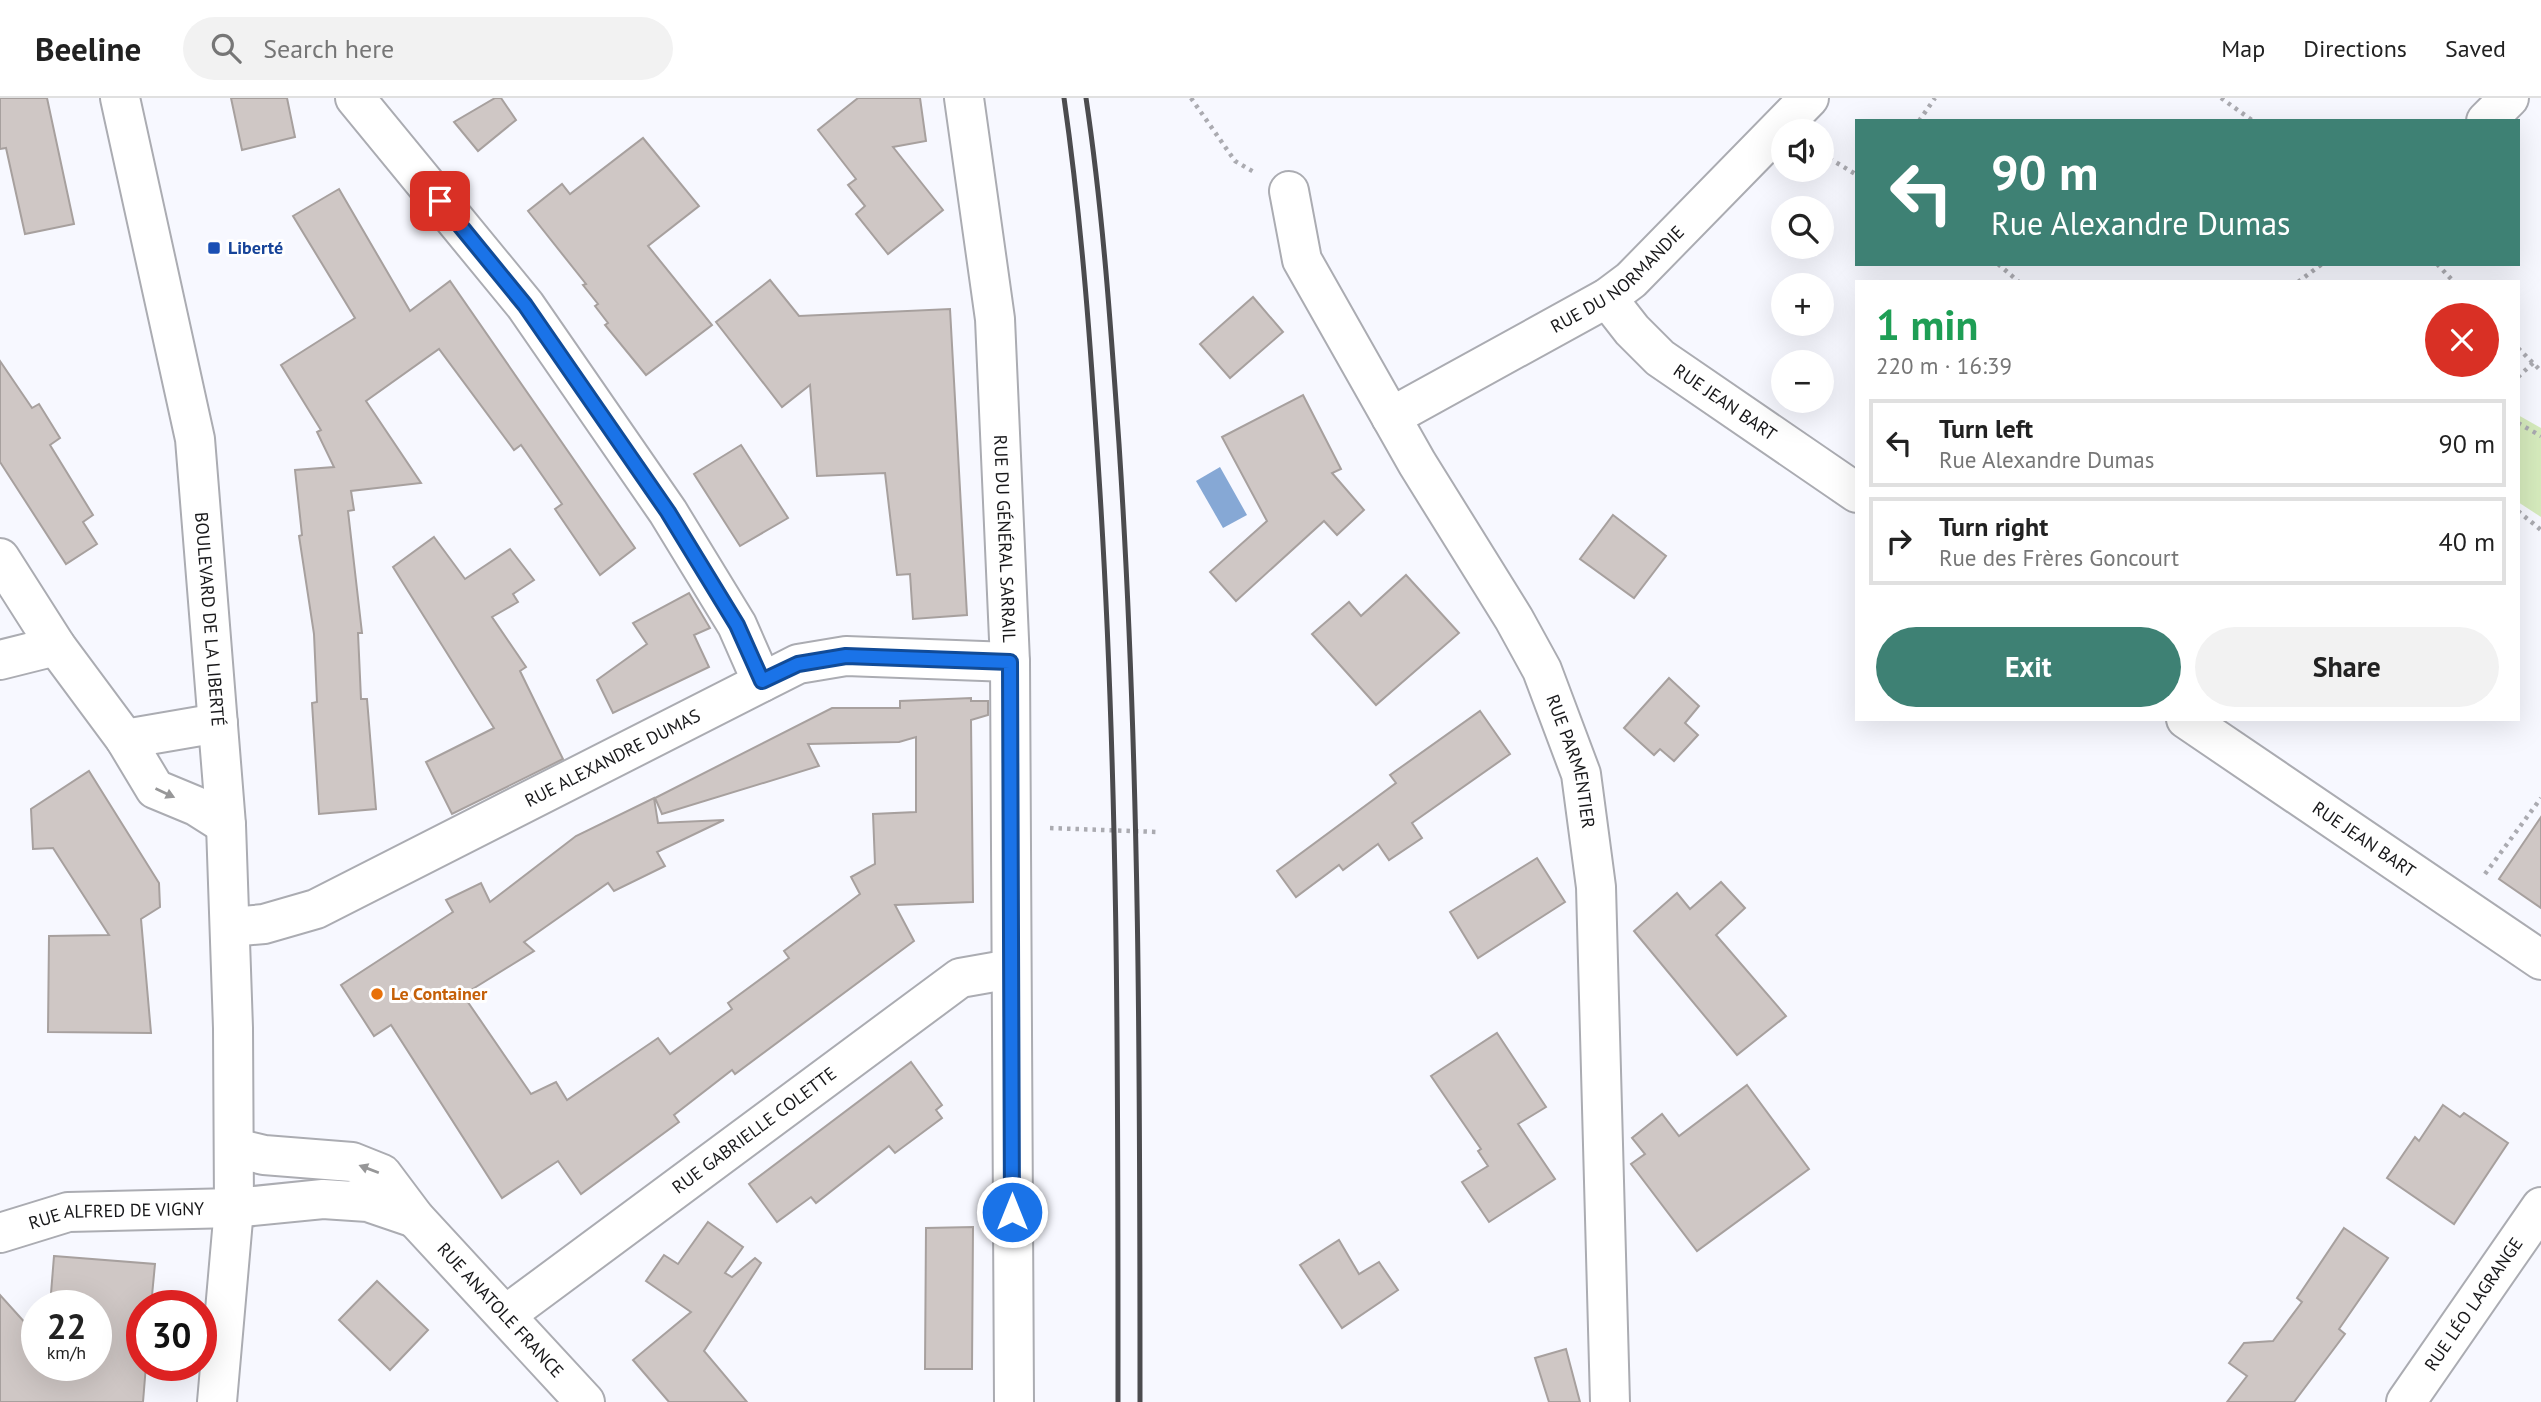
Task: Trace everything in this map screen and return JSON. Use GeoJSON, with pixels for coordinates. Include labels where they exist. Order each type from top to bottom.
{"type":"FeatureCollection","features":[{"type":"Feature","properties":{"kind":"street","name":"BOULEVARD DE LA LIBERTÉ"},"geometry":{"type":"LineString","coordinates":[[120,98],[195,439],[226,825],[231,926],[235,1148],[234,1208],[217,1402]]}},
{"type":"Feature","properties":{"kind":"street"},"geometry":{"type":"LineString","coordinates":[[355,98],[533,316],[668,512],[737,625],[762,681]]}},
{"type":"Feature","properties":{"kind":"street","name":"RUE DU GÉNÉRAL SARRAIL"},"geometry":{"type":"LineString","coordinates":[[964,98],[995,319],[1010,662],[1014,1402]]}},
{"type":"Feature","properties":{"kind":"street","name":"RUE DU NORMANDIE"},"geometry":{"type":"LineString","coordinates":[[1391,417],[1607,298],[1632,280],[1809,98]]}},
{"type":"Feature","properties":{"kind":"street"},"geometry":{"type":"LineString","coordinates":[[2488,119],[2509,98]]}},
{"type":"Feature","properties":{"kind":"street","name":"RUE PARMENTIER"},"geometry":{"type":"LineString","coordinates":[[1289,191],[1302,260],[1391,417],[1542,670],[1560,711],[1581,774],[1596,887],[1611,1402]]}},
{"type":"Feature","properties":{"kind":"street","name":"RUE JEAN BART"},"geometry":{"type":"LineString","coordinates":[[1607,298],[1632,330],[1660,358],[1855,492]]}},
{"type":"Feature","properties":{"kind":"street"},"geometry":{"type":"LineString","coordinates":[[0,558],[56,646],[125,739],[155,789],[196,806],[226,825]]}},
{"type":"Feature","properties":{"kind":"street"},"geometry":{"type":"LineString","coordinates":[[0,660],[56,646]]}},
{"type":"Feature","properties":{"kind":"street","name":"RUE ALEXANDRE DUMAS"},"geometry":{"type":"LineString","coordinates":[[231,926],[264,924],[316,909],[798,664],[846,656],[1010,662]]}},
{"type":"Feature","properties":{"kind":"street","name":"RUE JEAN BART"},"geometry":{"type":"LineString","coordinates":[[2189,721],[2541,960]]}},
{"type":"Feature","properties":{"kind":"street"},"geometry":{"type":"LineString","coordinates":[[125,739],[218,723]]}},
{"type":"Feature","properties":{"kind":"street","name":"RUE GABRIELLE COLETTE"},"geometry":{"type":"LineString","coordinates":[[507,1314],[960,978],[1011,969]]}},
{"type":"Feature","properties":{"kind":"street","name":"RUE ANATOLE FRANCE"},"geometry":{"type":"LineString","coordinates":[[235,1148],[264,1155],[352,1163],[382,1174],[415,1218],[507,1314],[585,1402]]}},
{"type":"Feature","properties":{"kind":"street","name":"RUE ANATOLE FRANCE"},"geometry":{"type":"LineString","coordinates":[[234,1208],[323,1199],[368,1202],[415,1218]]}},
{"type":"Feature","properties":{"kind":"street","name":"RUE LÉO LAGRANGE"},"geometry":{"type":"LineString","coordinates":[[2406,1402],[2541,1207]]}},
{"type":"Feature","properties":{"kind":"street","name":"RUE ALFRED DE VIGNY"},"geometry":{"type":"LineString","coordinates":[[0,1233],[68,1212],[234,1208]]}},
{"type":"Feature","properties":{"kind":"path"},"geometry":{"type":"LineString","coordinates":[[1191,98],[1235,161],[1289,191]]}},
{"type":"Feature","properties":{"kind":"path"},"geometry":{"type":"LineString","coordinates":[[1920,119],[1935,98]]}},
{"type":"Feature","properties":{"kind":"path"},"geometry":{"type":"LineString","coordinates":[[2221,98],[2250,119]]}},
{"type":"Feature","properties":{"kind":"path"},"geometry":{"type":"LineString","coordinates":[[1834,162],[1855,175]]}},
{"type":"Feature","properties":{"kind":"path"},"geometry":{"type":"LineString","coordinates":[[2000,266],[2017,280]]}},
{"type":"Feature","properties":{"kind":"path"},"geometry":{"type":"LineString","coordinates":[[2301,280],[2319,266]]}},
{"type":"Feature","properties":{"kind":"path"},"geometry":{"type":"LineString","coordinates":[[2439,266],[2452,280]]}},
{"type":"Feature","properties":{"kind":"path"},"geometry":{"type":"LineString","coordinates":[[2520,350],[2541,371]]}},
{"type":"Feature","properties":{"kind":"path"},"geometry":{"type":"LineString","coordinates":[[2520,375],[2533,363]]}},
{"type":"Feature","properties":{"kind":"path"},"geometry":{"type":"LineString","coordinates":[[2520,424],[2541,436]]}},
{"type":"Feature","properties":{"kind":"path"},"geometry":{"type":"LineString","coordinates":[[2520,513],[2541,530]]}},
{"type":"Feature","properties":{"kind":"path"},"geometry":{"type":"LineString","coordinates":[[2462,906],[2541,798]]}},
{"type":"Feature","properties":{"kind":"path"},"geometry":{"type":"LineString","coordinates":[[1011,827],[1158,832]]}},
{"type":"Feature","properties":{"kind":"green space"},"geometry":{"type":"Polygon","coordinates":[[[2520,416],[2541,428],[2541,517],[2520,503],[2520,416]]]}},
{"type":"Feature","properties":{"kind":"water"},"geometry":{"type":"Polygon","coordinates":[[[1220,467],[1247,515],[1223,528],[1196,481],[1220,467]]]}},
{"type":"Feature","properties":{"kind":"building"},"geometry":{"type":"Polygon","coordinates":[[[0,98],[47,98],[74,224],[25,234],[6,148],[0,149],[0,98]]]}},
{"type":"Feature","properties":{"kind":"building"},"geometry":{"type":"Polygon","coordinates":[[[231,98],[287,98],[295,137],[242,150],[231,98]]]}},
{"type":"Feature","properties":{"kind":"building"},"geometry":{"type":"Polygon","coordinates":[[[495,98],[501,98],[516,120],[478,151],[454,122],[495,98]]]}},
{"type":"Feature","properties":{"kind":"building"},"geometry":{"type":"Polygon","coordinates":[[[858,98],[920,98],[926,141],[893,147],[943,210],[888,254],[856,214],[865,206],[848,185],[856,179],[818,130],[858,98]]]}},
{"type":"Feature","properties":{"kind":"building"},"geometry":{"type":"Polygon","coordinates":[[[643,138],[699,206],[648,246],[712,325],[646,375],[605,325],[608,323],[583,285],[586,284],[528,211],[562,184],[570,194],[643,138]]]}},
{"type":"Feature","properties":{"kind":"building"},"geometry":{"type":"Polygon","coordinates":[[[339,189],[410,311],[450,281],[635,548],[600,575],[555,509],[562,504],[521,445],[514,450],[439,349],[366,401],[421,483],[351,491],[354,510],[348,511],[362,633],[358,633],[361,699],[367,699],[376,809],[319,814],[312,703],[317,702],[314,634],[299,536],[302,535],[295,470],[334,467],[317,432],[321,430],[281,365],[355,318],[293,216],[339,189]]]}},
{"type":"Feature","properties":{"kind":"building"},"geometry":{"type":"Polygon","coordinates":[[[770,280],[799,316],[950,309],[967,615],[913,619],[910,574],[897,575],[885,473],[817,476],[810,385],[782,407],[716,322],[770,280]]]}},
{"type":"Feature","properties":{"kind":"building"},"geometry":{"type":"Polygon","coordinates":[[[1253,297],[1283,332],[1230,378],[1200,344],[1253,297]]]}},
{"type":"Feature","properties":{"kind":"building"},"geometry":{"type":"Polygon","coordinates":[[[0,361],[32,408],[39,404],[60,438],[50,445],[93,515],[83,522],[97,544],[66,564],[0,462],[0,361]]]}},
{"type":"Feature","properties":{"kind":"building"},"geometry":{"type":"Polygon","coordinates":[[[1303,395],[1341,469],[1332,473],[1364,510],[1337,535],[1324,521],[1236,601],[1210,572],[1267,521],[1222,437],[1303,395]]]}},
{"type":"Feature","properties":{"kind":"building"},"geometry":{"type":"Polygon","coordinates":[[[741,445],[788,518],[740,546],[694,474],[741,445]]]}},
{"type":"Feature","properties":{"kind":"building"},"geometry":{"type":"Polygon","coordinates":[[[1613,515],[1666,556],[1634,598],[1580,559],[1613,515]]]}},
{"type":"Feature","properties":{"kind":"building"},"geometry":{"type":"Polygon","coordinates":[[[434,537],[465,579],[510,549],[534,580],[513,594],[518,602],[492,617],[526,667],[520,671],[563,759],[452,814],[426,762],[494,728],[393,567],[434,537]]]}},
{"type":"Feature","properties":{"kind":"building"},"geometry":{"type":"Polygon","coordinates":[[[1406,575],[1459,633],[1376,705],[1312,634],[1349,602],[1361,616],[1406,575]]]}},
{"type":"Feature","properties":{"kind":"building"},"geometry":{"type":"Polygon","coordinates":[[[689,593],[710,628],[694,635],[709,667],[613,713],[597,680],[647,644],[633,623],[689,593]]]}},
{"type":"Feature","properties":{"kind":"building"},"geometry":{"type":"Polygon","coordinates":[[[1669,678],[1699,706],[1685,723],[1698,735],[1674,761],[1660,749],[1654,755],[1624,728],[1669,678]]]}},
{"type":"Feature","properties":{"kind":"building"},"geometry":{"type":"Polygon","coordinates":[[[971,698],[971,701],[988,701],[988,715],[971,720],[973,902],[895,905],[914,941],[735,1074],[732,1070],[674,1115],[679,1122],[581,1194],[558,1161],[502,1198],[391,1025],[374,1036],[341,985],[453,912],[446,900],[481,883],[490,902],[576,836],[654,798],[658,823],[724,820],[657,852],[665,866],[614,891],[608,883],[524,942],[534,951],[463,995],[531,1094],[556,1082],[567,1100],[658,1038],[670,1054],[732,1009],[728,1003],[789,958],[784,951],[860,894],[851,877],[875,864],[873,814],[916,812],[916,737],[899,742],[808,744],[819,766],[662,814],[655,798],[832,708],[900,708],[900,701],[971,698]]]}},
{"type":"Feature","properties":{"kind":"building"},"geometry":{"type":"Polygon","coordinates":[[[1480,711],[1510,754],[1412,823],[1422,838],[1389,860],[1378,844],[1343,870],[1339,865],[1296,897],[1277,871],[1396,783],[1390,775],[1480,711]]]}},
{"type":"Feature","properties":{"kind":"building"},"geometry":{"type":"Polygon","coordinates":[[[89,771],[159,883],[160,907],[141,919],[151,1033],[48,1032],[49,936],[109,935],[53,848],[33,849],[31,809],[89,771]]]}},
{"type":"Feature","properties":{"kind":"building"},"geometry":{"type":"Polygon","coordinates":[[[2541,817],[2541,908],[2499,879],[2541,817]]]}},
{"type":"Feature","properties":{"kind":"building"},"geometry":{"type":"Polygon","coordinates":[[[1537,858],[1565,902],[1478,958],[1450,912],[1537,858]]]}},
{"type":"Feature","properties":{"kind":"building"},"geometry":{"type":"Polygon","coordinates":[[[1721,882],[1745,908],[1716,935],[1786,1016],[1737,1055],[1634,931],[1677,893],[1690,909],[1721,882]]]}},
{"type":"Feature","properties":{"kind":"building"},"geometry":{"type":"Polygon","coordinates":[[[1497,1033],[1546,1107],[1518,1124],[1555,1179],[1489,1222],[1462,1182],[1488,1166],[1478,1151],[1481,1149],[1431,1076],[1497,1033]]]}},
{"type":"Feature","properties":{"kind":"building"},"geometry":{"type":"Polygon","coordinates":[[[911,1062],[942,1105],[936,1110],[942,1118],[895,1153],[889,1146],[816,1203],[811,1197],[777,1222],[749,1184],[911,1062]]]}},
{"type":"Feature","properties":{"kind":"building"},"geometry":{"type":"Polygon","coordinates":[[[1747,1085],[1809,1169],[1697,1251],[1631,1164],[1645,1154],[1632,1138],[1662,1114],[1679,1136],[1747,1085]]]}},
{"type":"Feature","properties":{"kind":"building"},"geometry":{"type":"Polygon","coordinates":[[[2443,1105],[2460,1117],[2464,1113],[2508,1143],[2454,1224],[2387,1178],[2415,1137],[2419,1141],[2443,1105]]]}},
{"type":"Feature","properties":{"kind":"building"},"geometry":{"type":"Polygon","coordinates":[[[708,1222],[743,1247],[725,1273],[732,1277],[755,1258],[761,1263],[704,1351],[747,1402],[669,1402],[633,1360],[691,1312],[646,1281],[664,1255],[678,1264],[708,1222]]]}},
{"type":"Feature","properties":{"kind":"building"},"geometry":{"type":"Polygon","coordinates":[[[973,1227],[972,1369],[925,1369],[926,1228],[973,1227]]]}},
{"type":"Feature","properties":{"kind":"building"},"geometry":{"type":"Polygon","coordinates":[[[2344,1228],[2388,1258],[2339,1329],[2345,1334],[2294,1402],[2227,1402],[2247,1376],[2229,1363],[2244,1343],[2273,1341],[2302,1302],[2297,1298],[2344,1228]]]}},
{"type":"Feature","properties":{"kind":"building"},"geometry":{"type":"Polygon","coordinates":[[[1339,1240],[1359,1274],[1379,1262],[1398,1290],[1342,1328],[1300,1265],[1339,1240]]]}},
{"type":"Feature","properties":{"kind":"building"},"geometry":{"type":"Polygon","coordinates":[[[54,1256],[155,1264],[153,1290],[126,1290],[126,1381],[145,1381],[143,1402],[0,1402],[0,1295],[21,1318],[21,1381],[112,1381],[112,1290],[51,1290],[54,1256]]]}},
{"type":"Feature","properties":{"kind":"building"},"geometry":{"type":"Polygon","coordinates":[[[377,1281],[428,1330],[390,1370],[339,1320],[377,1281]]]}},
{"type":"Feature","properties":{"kind":"building"},"geometry":{"type":"Polygon","coordinates":[[[1566,1349],[1580,1402],[1549,1402],[1535,1358],[1566,1349]]]}},
{"type":"Feature","properties":{"kind":"railway"},"geometry":{"type":"LineString","coordinates":[[1064,98],[1089,334],[1106,593],[1116,940],[1118,1402]]}},
{"type":"Feature","properties":{"kind":"railway"},"geometry":{"type":"LineString","coordinates":[[1086,98],[1110,314],[1131,683],[1139,1042],[1140,1402]]}},
{"type":"Feature","properties":{"kind":"place","name":"Liberté"},"geometry":{"type":"Point","coordinates":[214,248]}},
{"type":"Feature","properties":{"kind":"place","name":"Le Container"},"geometry":{"type":"Point","coordinates":[377,994]}},
{"type":"Feature","properties":{"kind":"route"},"geometry":{"type":"LineString","coordinates":[[440,201],[525,305],[668,512],[737,625],[762,681],[798,664],[846,656],[1010,662],[1012,1212]]}}]}
